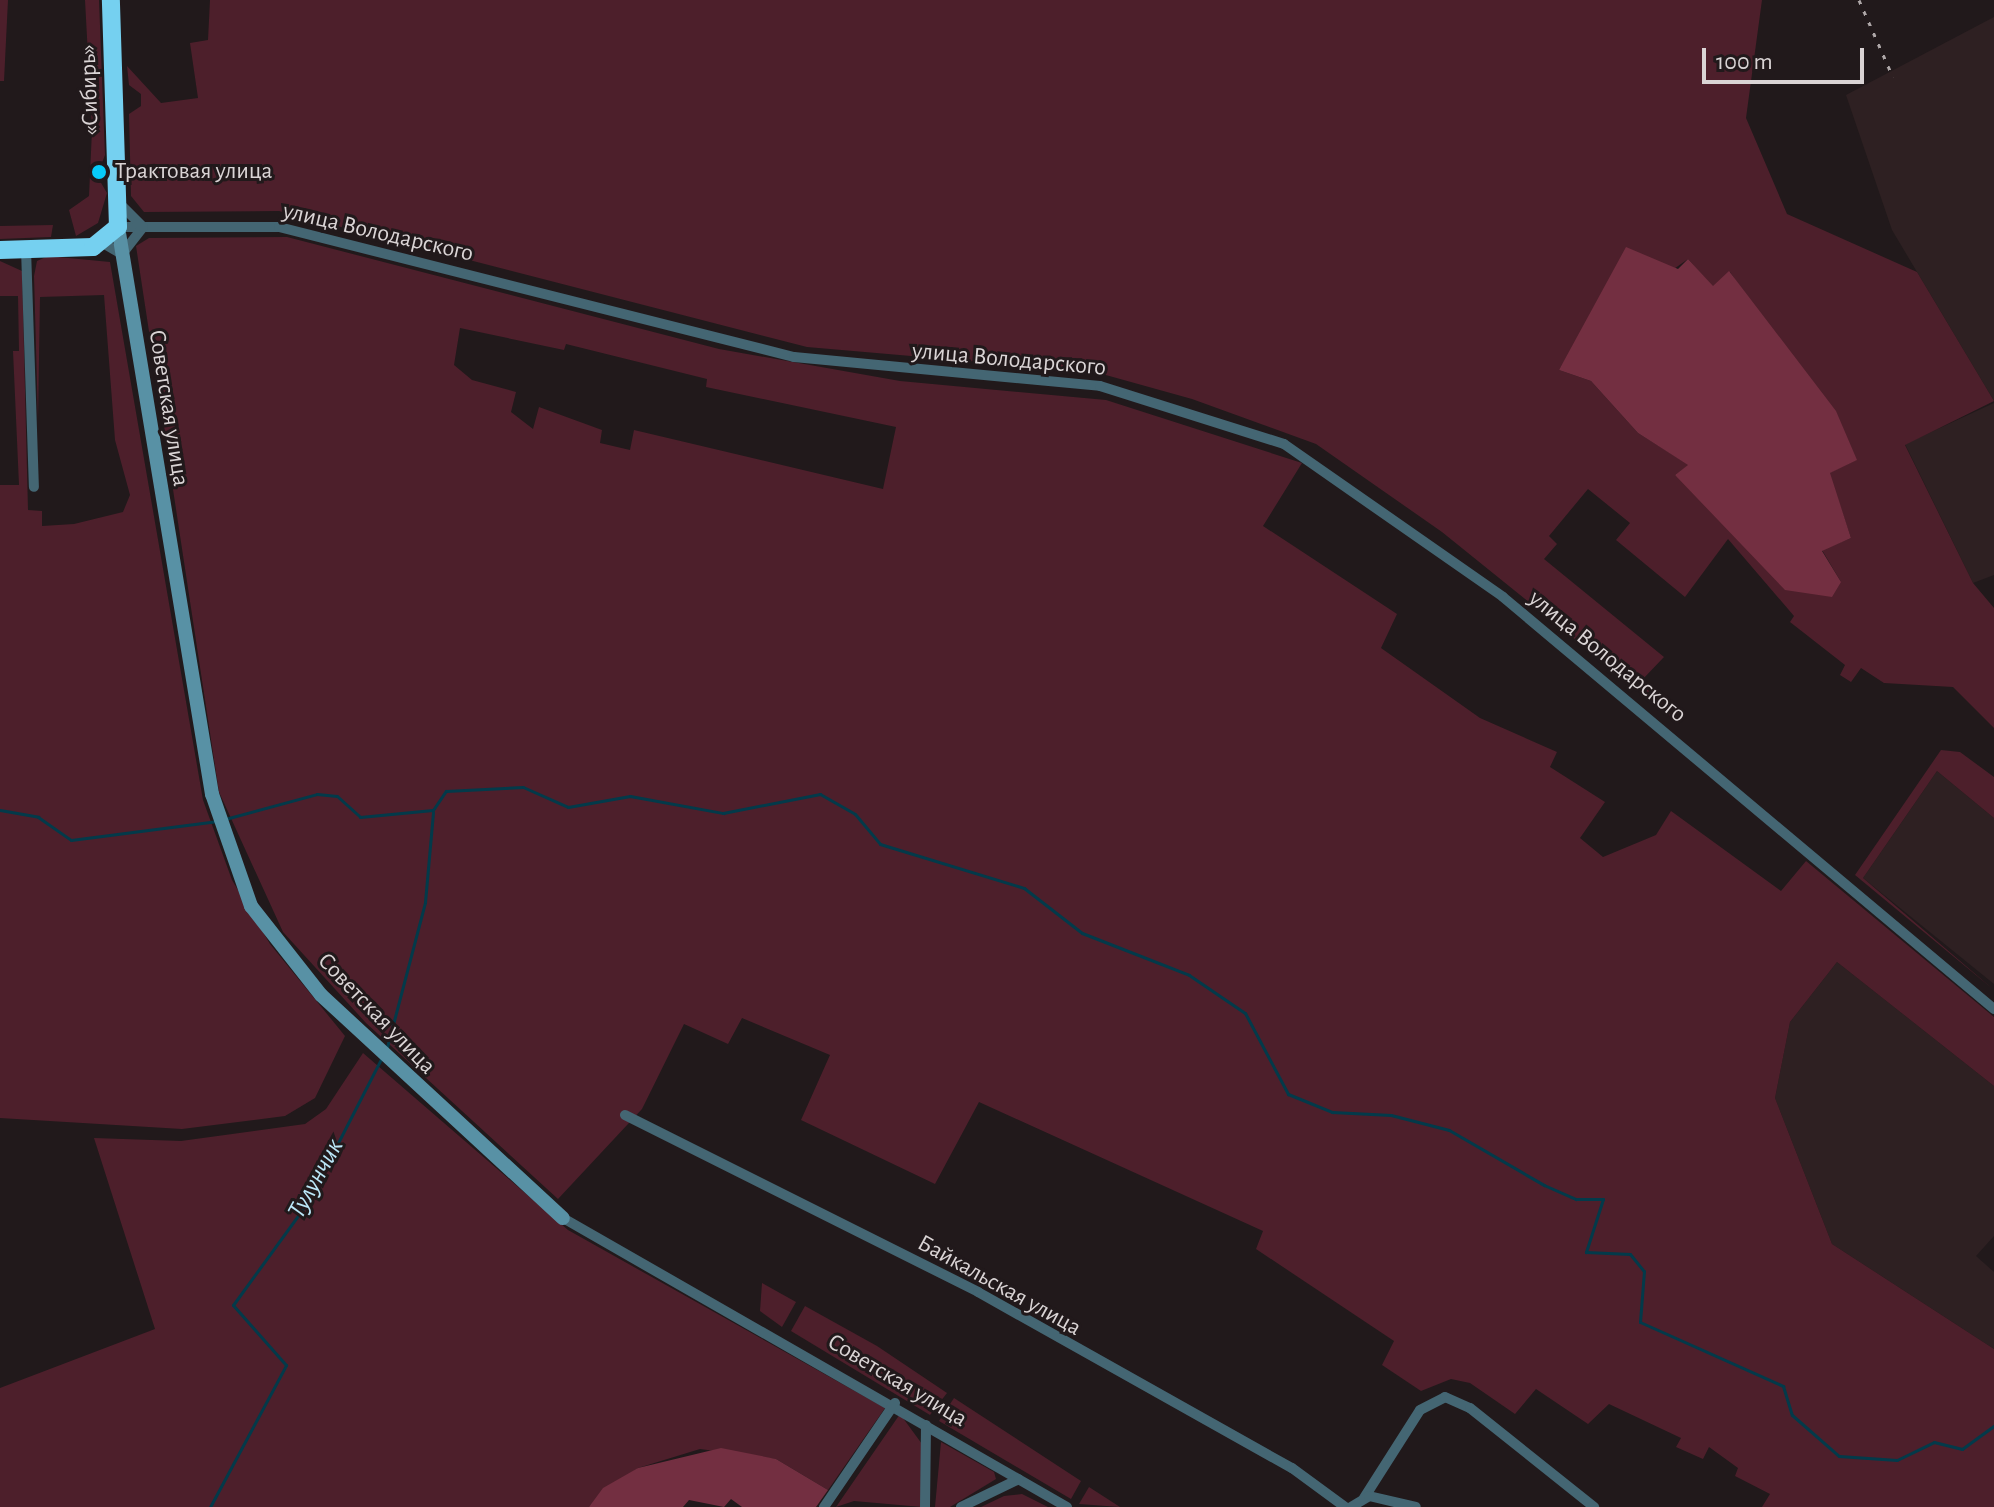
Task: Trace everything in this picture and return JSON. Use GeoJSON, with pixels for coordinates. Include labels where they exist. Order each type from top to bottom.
{"type":"FeatureCollection","features":[{"type":"Feature","properties":{"kind":"highway","name":"«Сибирь»"},"geometry":{"type":"LineString","coordinates":[[111,0],[118,227]]}},
{"type":"Feature","properties":{"kind":"highway"},"geometry":{"type":"LineString","coordinates":[[0,250],[101,242],[118,227]]}},
{"type":"Feature","properties":{"kind":"street"},"geometry":{"type":"LineString","coordinates":[[101,242],[122,254],[143,227],[118,202]]}},
{"type":"Feature","properties":{"kind":"street","name":"улица Володарского"},"geometry":{"type":"LineString","coordinates":[[118,227],[279,227],[794,357],[1100,386],[1284,444],[1503,597],[1994,1009]]}},
{"type":"Feature","properties":{"kind":"street","name":"Советская улица"},"geometry":{"type":"LineString","coordinates":[[118,227],[212,794],[251,906],[321,995],[563,1218],[895,1403],[926,1425],[1067,1507]]}},
{"type":"Feature","properties":{"kind":"street"},"geometry":{"type":"LineString","coordinates":[[26,249],[34,487]]}},
{"type":"Feature","properties":{"kind":"street","name":"Байкальская улица"},"geometry":{"type":"LineString","coordinates":[[625,1115],[978,1292],[1292,1468],[1345,1507]]}},
{"type":"Feature","properties":{"kind":"street"},"geometry":{"type":"LineString","coordinates":[[1351,1507],[1364,1498],[1430,1401],[1445,1397],[1470,1408],[1594,1507]]}},
{"type":"Feature","properties":{"kind":"street"},"geometry":{"type":"LineString","coordinates":[[824,1507],[895,1403]]}},
{"type":"Feature","properties":{"kind":"street"},"geometry":{"type":"LineString","coordinates":[[925,1507],[926,1425]]}},
{"type":"Feature","properties":{"kind":"street"},"geometry":{"type":"LineString","coordinates":[[961,1507],[1019,1479]]}},
{"type":"Feature","properties":{"kind":"street"},"geometry":{"type":"LineString","coordinates":[[1364,1498],[1416,1507]]}},
{"type":"Feature","properties":{"kind":"shaded area"},"geometry":{"type":"Polygon","coordinates":[[[0,0],[8,0],[4,81],[0,81],[0,0]]]}},
{"type":"Feature","properties":{"kind":"shaded area"},"geometry":{"type":"Polygon","coordinates":[[[85,0],[99,0],[105,155],[97,176],[107,193],[98,223],[76,236],[69,210],[89,196],[92,130],[85,0]]]}},
{"type":"Feature","properties":{"kind":"shaded area"},"geometry":{"type":"Polygon","coordinates":[[[210,0],[1762,0],[1746,118],[1787,214],[1917,272],[1994,401],[1905,445],[1973,583],[1994,608],[1994,728],[1953,687],[1884,683],[1861,668],[1851,682],[1840,675],[1845,665],[1790,622],[1794,616],[1728,539],[1685,597],[1616,540],[1630,523],[1588,489],[1549,536],[1557,544],[1544,559],[1664,657],[1642,680],[1675,711],[1670,716],[1442,532],[1316,444],[1192,399],[1095,372],[807,347],[279,211],[144,212],[131,196],[129,114],[141,106],[141,94],[129,85],[127,66],[161,103],[198,98],[190,43],[208,40],[210,0]],[[1688,259],[1582,334],[1559,370],[1591,381],[1638,433],[1689,465],[1675,475],[1841,582],[1822,550],[1851,538],[1829,473],[1856,460],[1730,272],[1713,287],[1688,259]]]}},
{"type":"Feature","properties":{"kind":"shaded area"},"geometry":{"type":"Polygon","coordinates":[[[1994,17],[1994,401],[1892,230],[1846,95],[1994,17]]]}},
{"type":"Feature","properties":{"kind":"shaded area"},"geometry":{"type":"Polygon","coordinates":[[[53,225],[51,237],[0,239],[0,226],[53,225]]]}},
{"type":"Feature","properties":{"kind":"shaded area"},"geometry":{"type":"Polygon","coordinates":[[[287,237],[719,349],[900,381],[1106,400],[1302,463],[1263,526],[1397,614],[1381,648],[1480,718],[1557,752],[1550,767],[1605,802],[1580,838],[1603,857],[1656,835],[1671,811],[1781,891],[1806,861],[1994,1017],[1994,1086],[1837,962],[1790,1022],[1775,1098],[1832,1244],[1994,1349],[1994,1507],[1762,1507],[1770,1494],[1735,1476],[1738,1468],[1709,1447],[1703,1459],[1676,1447],[1681,1438],[1609,1404],[1588,1424],[1536,1389],[1515,1414],[1470,1383],[1451,1379],[1421,1391],[1382,1365],[1394,1341],[1256,1249],[1263,1231],[979,1102],[935,1184],[801,1120],[830,1055],[742,1018],[728,1044],[684,1024],[642,1109],[558,1199],[366,1023],[283,932],[219,792],[136,246],[149,238],[287,237]],[[460,328],[454,365],[472,380],[516,392],[511,412],[533,429],[539,407],[602,430],[600,443],[630,450],[634,430],[883,489],[896,427],[706,387],[707,379],[566,344],[564,350],[460,328]]]}},
{"type":"Feature","properties":{"kind":"shaded area"},"geometry":{"type":"Polygon","coordinates":[[[1626,247],[1678,269],[1688,259],[1713,286],[1729,271],[1836,411],[1857,460],[1830,473],[1851,538],[1822,551],[1841,582],[1832,597],[1785,590],[1675,475],[1688,465],[1638,433],[1591,381],[1559,370],[1626,247]]]}},
{"type":"Feature","properties":{"kind":"shaded area"},"geometry":{"type":"Polygon","coordinates":[[[48,256],[110,262],[203,800],[232,880],[270,944],[345,1036],[315,1098],[285,1116],[182,1129],[0,1118],[0,485],[19,485],[13,351],[19,351],[18,296],[0,296],[0,261],[22,271],[28,510],[42,511],[42,526],[74,524],[123,512],[130,495],[115,440],[104,295],[40,297],[38,420],[34,276],[37,261],[48,256]]]}},
{"type":"Feature","properties":{"kind":"shaded area"},"geometry":{"type":"Polygon","coordinates":[[[1994,403],[1994,575],[1973,583],[1905,444],[1994,403]]]}},
{"type":"Feature","properties":{"kind":"shaded area"},"geometry":{"type":"Polygon","coordinates":[[[1941,750],[1960,752],[1994,777],[1994,818],[1937,771],[1863,878],[1994,990],[1855,875],[1941,750]]]}},
{"type":"Feature","properties":{"kind":"shaded area"},"geometry":{"type":"Polygon","coordinates":[[[1937,771],[1994,818],[1994,984],[1863,878],[1937,771]]]}},
{"type":"Feature","properties":{"kind":"shaded area"},"geometry":{"type":"Polygon","coordinates":[[[1837,962],[1994,1086],[1994,1236],[1976,1256],[1994,1272],[1994,1349],[1832,1244],[1775,1098],[1790,1022],[1837,962]]]}},
{"type":"Feature","properties":{"kind":"shaded area"},"geometry":{"type":"Polygon","coordinates":[[[363,1053],[568,1230],[885,1408],[828,1490],[776,1459],[700,1449],[638,1468],[589,1507],[0,1507],[0,1388],[155,1329],[94,1138],[181,1141],[305,1124],[326,1109],[363,1053]]]}},
{"type":"Feature","properties":{"kind":"shaded area"},"geometry":{"type":"Polygon","coordinates":[[[762,1283],[796,1302],[782,1327],[760,1311],[762,1283]]]}},
{"type":"Feature","properties":{"kind":"shaded area"},"geometry":{"type":"Polygon","coordinates":[[[805,1306],[877,1346],[947,1393],[930,1415],[791,1331],[805,1306]]]}},
{"type":"Feature","properties":{"kind":"shaded area"},"geometry":{"type":"Polygon","coordinates":[[[954,1398],[1081,1481],[1071,1499],[939,1421],[954,1398]]]}},
{"type":"Feature","properties":{"kind":"shaded area"},"geometry":{"type":"Polygon","coordinates":[[[900,1414],[922,1444],[922,1507],[854,1501],[836,1507],[900,1414]]]}},
{"type":"Feature","properties":{"kind":"shaded area"},"geometry":{"type":"Polygon","coordinates":[[[941,1442],[994,1472],[996,1479],[950,1507],[935,1507],[941,1442]]]}},
{"type":"Feature","properties":{"kind":"shaded area"},"geometry":{"type":"Polygon","coordinates":[[[721,1448],[776,1459],[828,1490],[816,1507],[742,1507],[731,1499],[724,1507],[689,1500],[683,1507],[589,1507],[603,1488],[638,1468],[721,1448]]]}},
{"type":"Feature","properties":{"kind":"shaded area"},"geometry":{"type":"Polygon","coordinates":[[[1089,1487],[1120,1507],[1079,1504],[1089,1487]]]}},
{"type":"Feature","properties":{"kind":"shaded area"},"geometry":{"type":"Polygon","coordinates":[[[1022,1494],[1048,1507],[981,1507],[1004,1496],[1022,1494]]]}},
{"type":"Feature","properties":{"kind":"waterway"},"geometry":{"type":"LineString","coordinates":[[225,819],[317,794],[337,796],[360,817],[433,810],[446,791],[523,787],[568,807],[630,796],[723,813],[820,794],[855,814],[880,844],[1024,888],[1082,933],[1189,975],[1245,1013],[1288,1094],[1332,1112],[1391,1115],[1449,1130],[1544,1185],[1576,1199],[1603,1199],[1586,1252],[1630,1254],[1644,1271],[1640,1322],[1783,1386],[1792,1415],[1839,1456],[1897,1460],[1934,1442],[1962,1449],[1994,1426]]}},
{"type":"Feature","properties":{"kind":"waterway"},"geometry":{"type":"LineString","coordinates":[[0,810],[38,817],[71,840],[218,821]]}},
{"type":"Feature","properties":{"kind":"waterway","name":"Тулунчик"},"geometry":{"type":"LineString","coordinates":[[386,1051],[425,902],[433,812]]}},
{"type":"Feature","properties":{"kind":"waterway","name":"Тулунчик"},"geometry":{"type":"LineString","coordinates":[[210,1507],[286,1365],[233,1305],[307,1203],[382,1057]]}},
{"type":"Feature","properties":{"kind":"railway"},"geometry":{"type":"LineString","coordinates":[[1859,0],[1893,77]]}},
{"type":"Feature","properties":{"kind":"place","name":"Трактовая улица"},"geometry":{"type":"Point","coordinates":[99,172]}}]}
